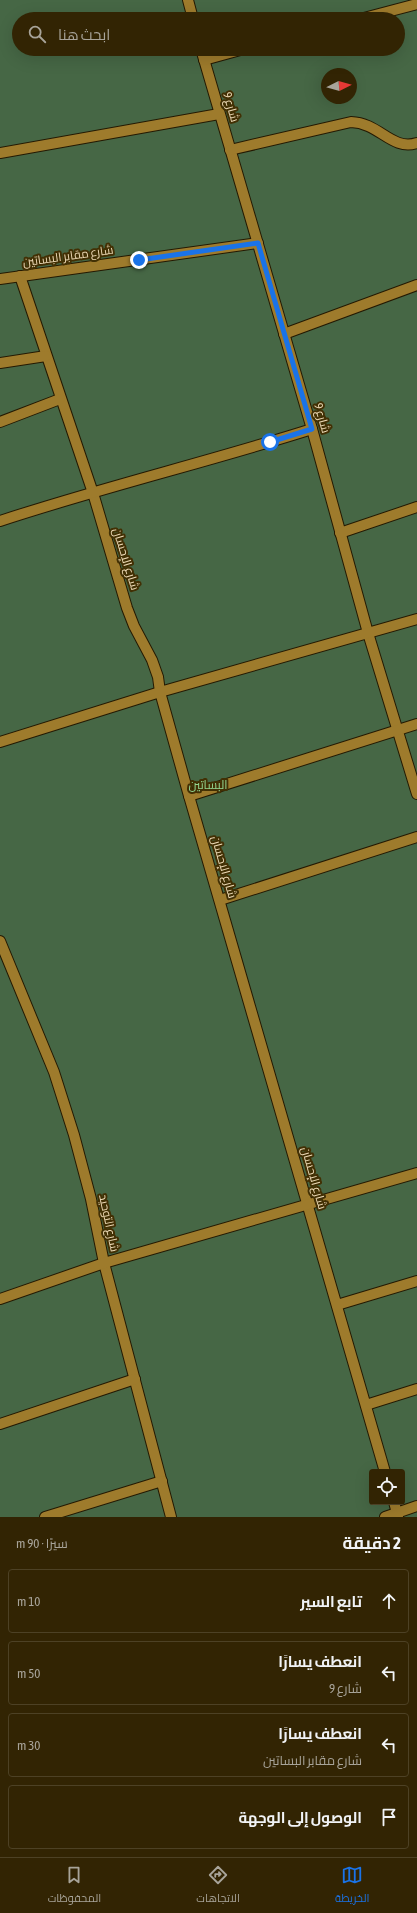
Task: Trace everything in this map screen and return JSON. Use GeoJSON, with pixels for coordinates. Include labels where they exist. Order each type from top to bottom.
{"type":"FeatureCollection","features":[{"type":"Feature","properties":{"kind":"street"},"geometry":{"type":"LineString","coordinates":[[188,0],[191,12]]}},
{"type":"Feature","properties":{"kind":"street"},"geometry":{"type":"LineString","coordinates":[[387,12],[417,4]]}},
{"type":"Feature","properties":{"kind":"street","name":"شارع 9"},"geometry":{"type":"LineString","coordinates":[[203,56],[312,429],[368,633],[417,794]]}},
{"type":"Feature","properties":{"kind":"street"},"geometry":{"type":"LineString","coordinates":[[204,60],[219,56]]}},
{"type":"Feature","properties":{"kind":"street"},"geometry":{"type":"LineString","coordinates":[[0,153],[219,114]]}},
{"type":"Feature","properties":{"kind":"street"},"geometry":{"type":"LineString","coordinates":[[230,150],[351,122],[367,124],[393,141],[403,145],[417,143]]}},
{"type":"Feature","properties":{"kind":"street","name":"شارع مقابر البساتين"},"geometry":{"type":"LineString","coordinates":[[0,279],[258,243]]}},
{"type":"Feature","properties":{"kind":"street","name":"شارع الإحسان"},"geometry":{"type":"LineString","coordinates":[[20,276],[60,399],[93,493],[134,626],[152,660],[158,676],[160,692],[189,796],[384,1469]]}},
{"type":"Feature","properties":{"kind":"street"},"geometry":{"type":"LineString","coordinates":[[284,334],[417,286]]}},
{"type":"Feature","properties":{"kind":"street"},"geometry":{"type":"LineString","coordinates":[[0,363],[46,356]]}},
{"type":"Feature","properties":{"kind":"street"},"geometry":{"type":"LineString","coordinates":[[0,422],[60,399]]}},
{"type":"Feature","properties":{"kind":"street"},"geometry":{"type":"LineString","coordinates":[[0,521],[63,500],[242,451],[312,429]]}},
{"type":"Feature","properties":{"kind":"street"},"geometry":{"type":"LineString","coordinates":[[340,533],[417,507]]}},
{"type":"Feature","properties":{"kind":"street"},"geometry":{"type":"LineString","coordinates":[[0,742],[160,692],[417,619]]}},
{"type":"Feature","properties":{"kind":"street"},"geometry":{"type":"LineString","coordinates":[[189,796],[417,724]]}},
{"type":"Feature","properties":{"kind":"street"},"geometry":{"type":"LineString","coordinates":[[220,900],[417,837]]}},
{"type":"Feature","properties":{"kind":"street","name":"شارع التوحيد"},"geometry":{"type":"LineString","coordinates":[[0,941],[54,1072],[74,1135],[87,1184],[104,1264],[171,1517]]}},
{"type":"Feature","properties":{"kind":"street"},"geometry":{"type":"LineString","coordinates":[[0,1300],[104,1264],[308,1206],[417,1173]]}},
{"type":"Feature","properties":{"kind":"street"},"geometry":{"type":"LineString","coordinates":[[337,1305],[417,1280]]}},
{"type":"Feature","properties":{"kind":"street"},"geometry":{"type":"LineString","coordinates":[[0,1424],[135,1379]]}},
{"type":"Feature","properties":{"kind":"street"},"geometry":{"type":"LineString","coordinates":[[366,1405],[417,1389]]}},
{"type":"Feature","properties":{"kind":"street"},"geometry":{"type":"LineString","coordinates":[[45,1517],[162,1481]]}},
{"type":"Feature","properties":{"kind":"street"},"geometry":{"type":"LineString","coordinates":[[395,1505],[397,1515]]}},
{"type":"Feature","properties":{"kind":"street"},"geometry":{"type":"LineString","coordinates":[[385,1517],[397,1515],[417,1506]]}},
{"type":"Feature","properties":{"kind":"green space","name":"البساتين"},"geometry":{"type":"Polygon","coordinates":[[[0,0],[417,0],[417,1517],[0,1517],[0,0]]]}},
{"type":"Feature","properties":{"kind":"route"},"geometry":{"type":"LineString","coordinates":[[139,260],[258,243],[312,429],[270,442]]}}]}
